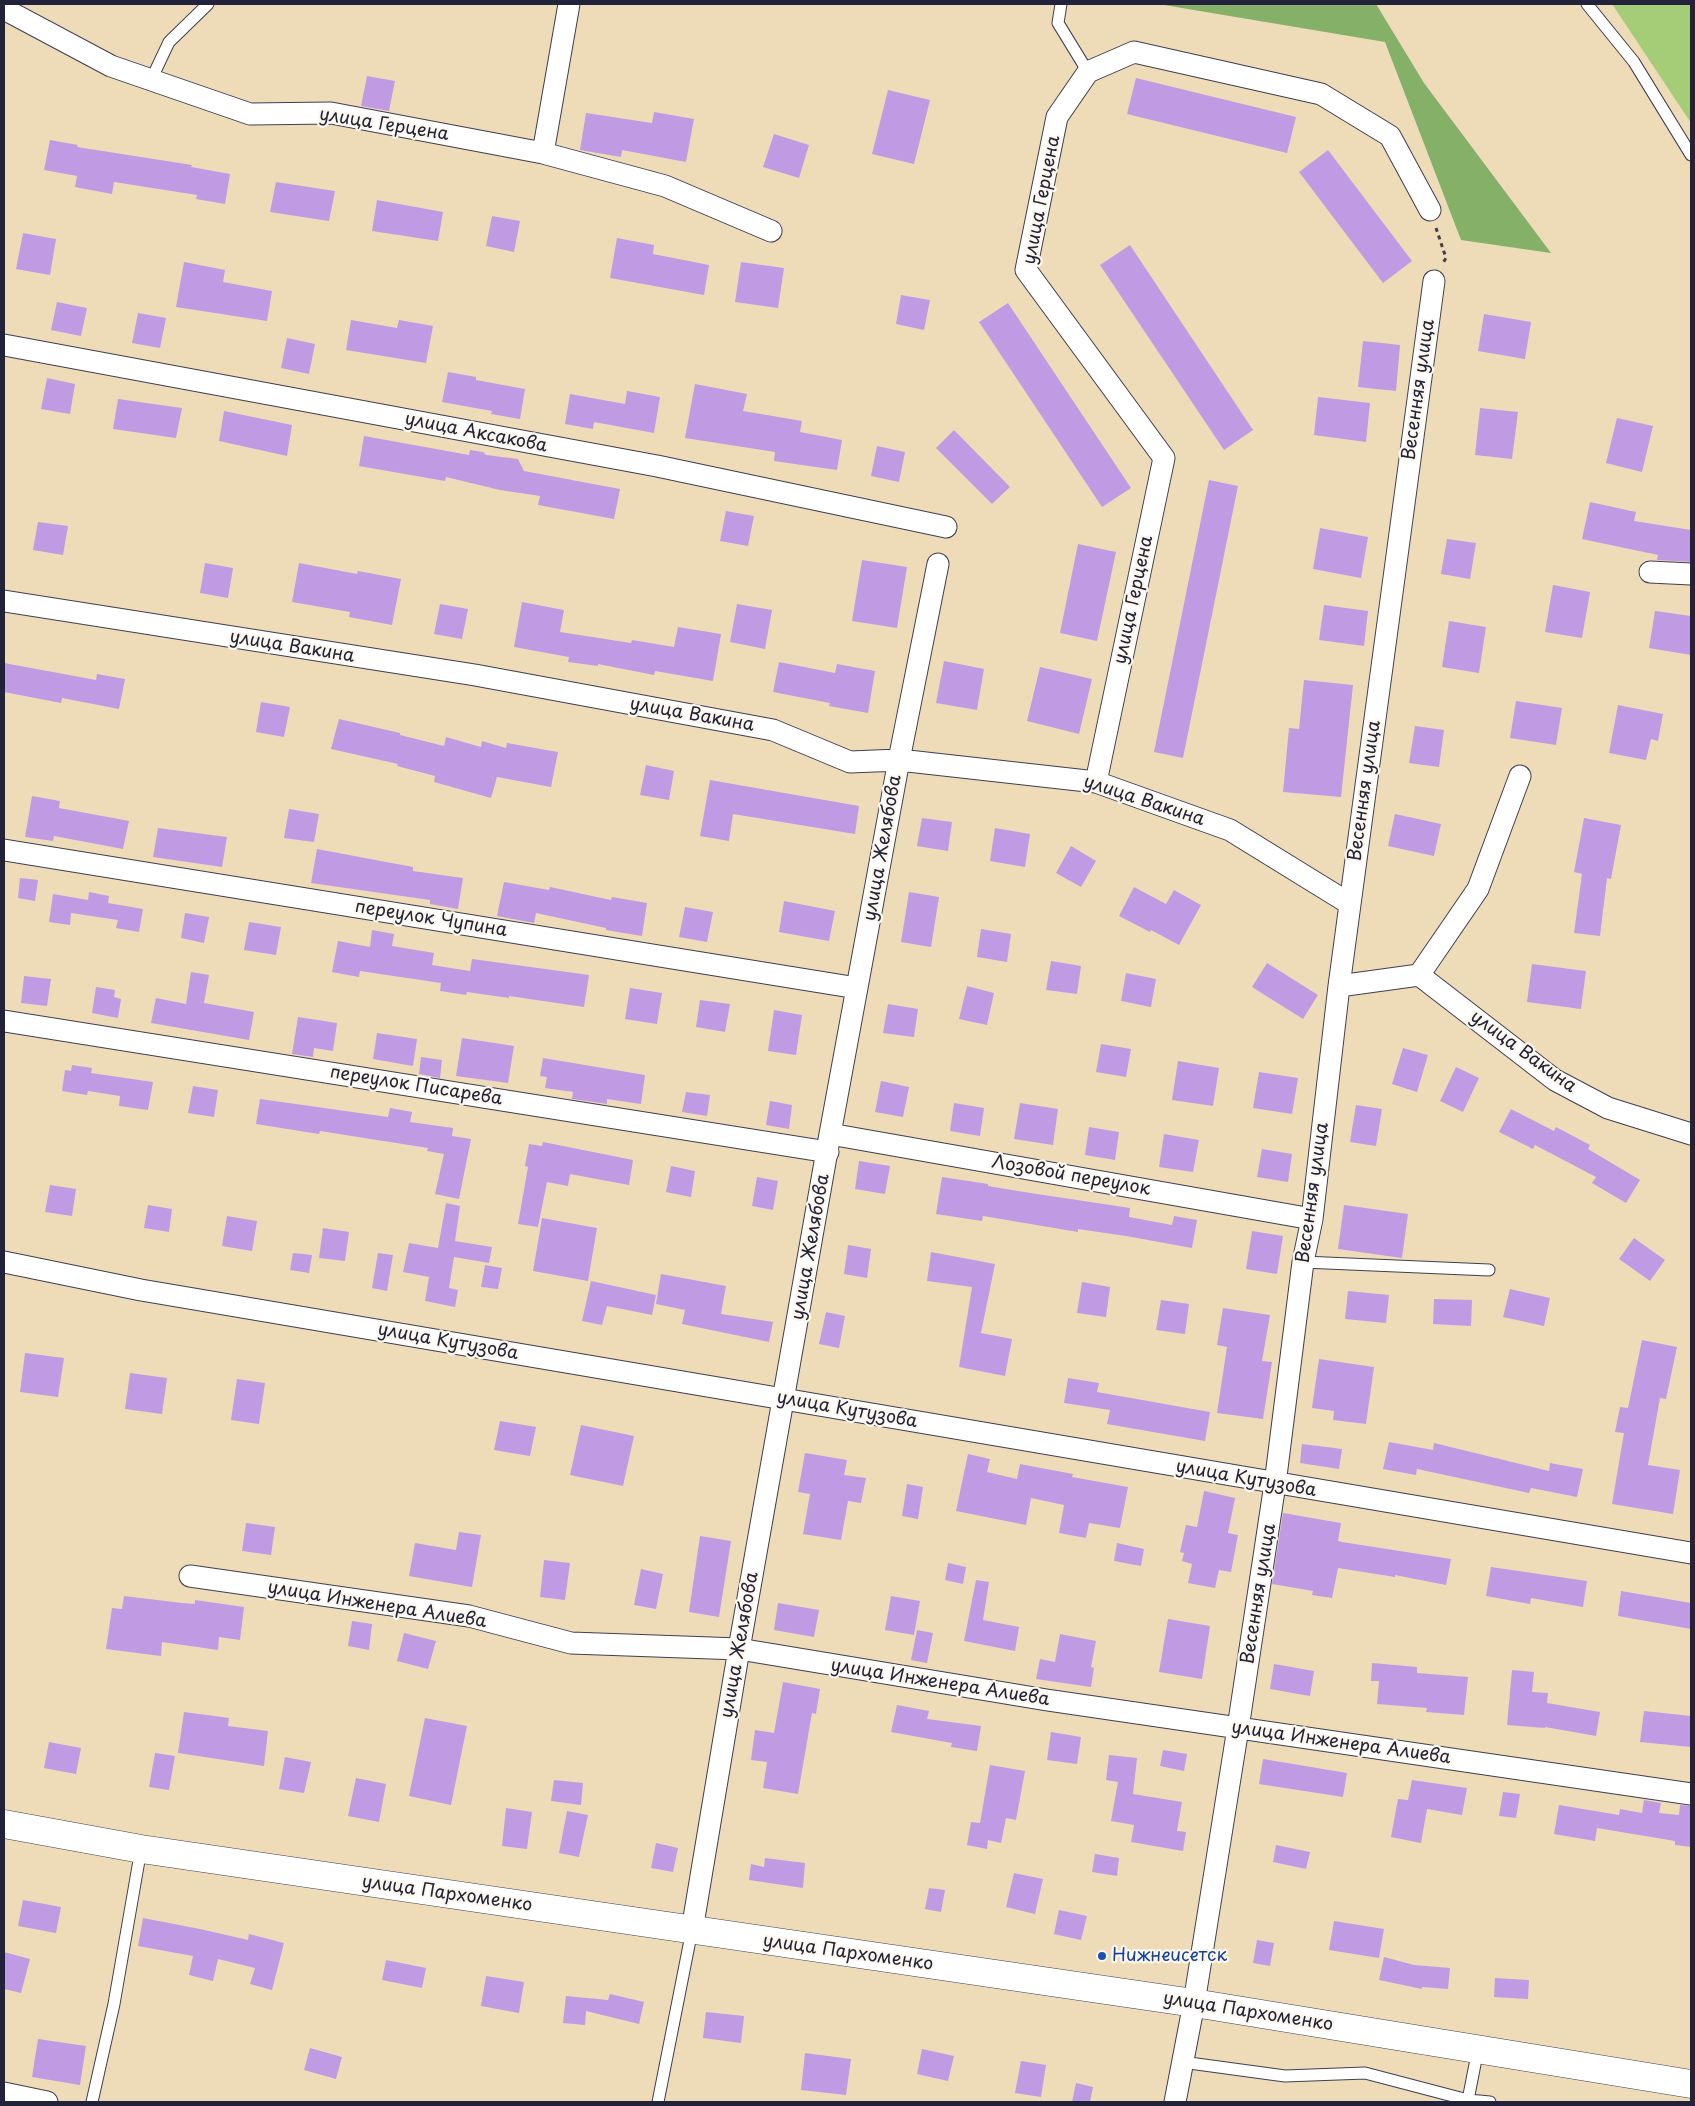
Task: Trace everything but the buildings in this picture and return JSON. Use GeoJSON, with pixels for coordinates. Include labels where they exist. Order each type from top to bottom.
{"type":"FeatureCollection","features":[{"type":"Feature","properties":{"kind":"main road","name":"улица Пархоменко"},"geometry":{"type":"LineString","coordinates":[[4,1824],[141,1848],[1194,2003],[1691,2084]]}},
{"type":"Feature","properties":{"kind":"street"},"geometry":{"type":"LineString","coordinates":[[543,153],[569,4]]}},
{"type":"Feature","properties":{"kind":"street","name":"улица Герцена"},"geometry":{"type":"LineString","coordinates":[[4,9],[110,66],[250,114],[331,112],[543,153],[665,186],[771,230]]}},
{"type":"Feature","properties":{"kind":"street"},"geometry":{"type":"LineString","coordinates":[[1088,72],[1134,52],[1321,94],[1390,136],[1430,210]]}},
{"type":"Feature","properties":{"kind":"street","name":"улица Герцена"},"geometry":{"type":"LineString","coordinates":[[1088,72],[1058,117],[1026,270],[1164,458],[1096,782]]}},
{"type":"Feature","properties":{"kind":"street","name":"Весенняя улица"},"geometry":{"type":"LineString","coordinates":[[1175,2102],[1194,2003],[1275,1484],[1303,1262],[1312,1219],[1350,904],[1434,281]]}},
{"type":"Feature","properties":{"kind":"street","name":"улица Аксакова"},"geometry":{"type":"LineString","coordinates":[[4,345],[657,466],[946,527]]}},
{"type":"Feature","properties":{"kind":"street","name":"улица Желябова"},"geometry":{"type":"LineString","coordinates":[[692,1930],[739,1649],[829,1143],[899,760],[938,564]]}},
{"type":"Feature","properties":{"kind":"street"},"geometry":{"type":"LineString","coordinates":[[1650,572],[1691,574]]}},
{"type":"Feature","properties":{"kind":"street","name":"улица Вакина"},"geometry":{"type":"LineString","coordinates":[[4,601],[475,675],[773,730],[850,762],[899,760],[1096,782],[1230,830],[1350,904]]}},
{"type":"Feature","properties":{"kind":"street"},"geometry":{"type":"LineString","coordinates":[[1340,986],[1419,975],[1478,889],[1520,776]]}},
{"type":"Feature","properties":{"kind":"street","name":"переулок Чупина"},"geometry":{"type":"LineString","coordinates":[[4,850],[858,988]]}},
{"type":"Feature","properties":{"kind":"street","name":"улица Вакина"},"geometry":{"type":"LineString","coordinates":[[1419,975],[1555,1080],[1608,1108],[1691,1134]]}},
{"type":"Feature","properties":{"kind":"street","name":"переулок Писарева"},"geometry":{"type":"LineString","coordinates":[[4,1020],[829,1143]]}},
{"type":"Feature","properties":{"kind":"street","name":"Лозовой переулок"},"geometry":{"type":"LineString","coordinates":[[829,1143],[1312,1219]]}},
{"type":"Feature","properties":{"kind":"street","name":"улица Кутузова"},"geometry":{"type":"LineString","coordinates":[[4,1262],[141,1290],[1275,1484],[1691,1553]]}},
{"type":"Feature","properties":{"kind":"street","name":"улица Инженера Алиева"},"geometry":{"type":"LineString","coordinates":[[190,1576],[469,1616],[571,1644],[739,1649],[1047,1700],[1691,1794]]}},
{"type":"Feature","properties":{"kind":"street"},"geometry":{"type":"LineString","coordinates":[[4,2094],[47,2102]]}},
{"type":"Feature","properties":{"kind":"lane"},"geometry":{"type":"LineString","coordinates":[[151,80],[169,42],[208,4]]}},
{"type":"Feature","properties":{"kind":"lane"},"geometry":{"type":"LineString","coordinates":[[1061,4],[1058,22],[1088,72]]}},
{"type":"Feature","properties":{"kind":"lane"},"geometry":{"type":"LineString","coordinates":[[1587,4],[1634,62],[1691,155]]}},
{"type":"Feature","properties":{"kind":"lane"},"geometry":{"type":"LineString","coordinates":[[1303,1262],[1489,1270]]}},
{"type":"Feature","properties":{"kind":"lane"},"geometry":{"type":"LineString","coordinates":[[92,2102],[114,2004],[141,1848]]}},
{"type":"Feature","properties":{"kind":"lane"},"geometry":{"type":"LineString","coordinates":[[658,2102],[692,1930]]}},
{"type":"Feature","properties":{"kind":"lane"},"geometry":{"type":"LineString","coordinates":[[1468,2100],[1478,2049]]}},
{"type":"Feature","properties":{"kind":"lane"},"geometry":{"type":"LineString","coordinates":[[1182,2062],[1285,2076],[1364,2073],[1468,2100],[1490,2102]]}},
{"type":"Feature","properties":{"kind":"path"},"geometry":{"type":"LineString","coordinates":[[1430,210],[1446,258],[1434,281]]}},
{"type":"Feature","properties":{"kind":"green space"},"geometry":{"type":"Polygon","coordinates":[[[1158,4],[1376,4],[1424,83],[1551,253],[1461,240],[1385,42],[1158,4]]]}},
{"type":"Feature","properties":{"kind":"green space"},"geometry":{"type":"Polygon","coordinates":[[[1612,4],[1691,4],[1691,123],[1612,4]]]}},
{"type":"Feature","properties":{"kind":"place","name":"Нижнеисетск"},"geometry":{"type":"Point","coordinates":[1102,1956]}}]}
